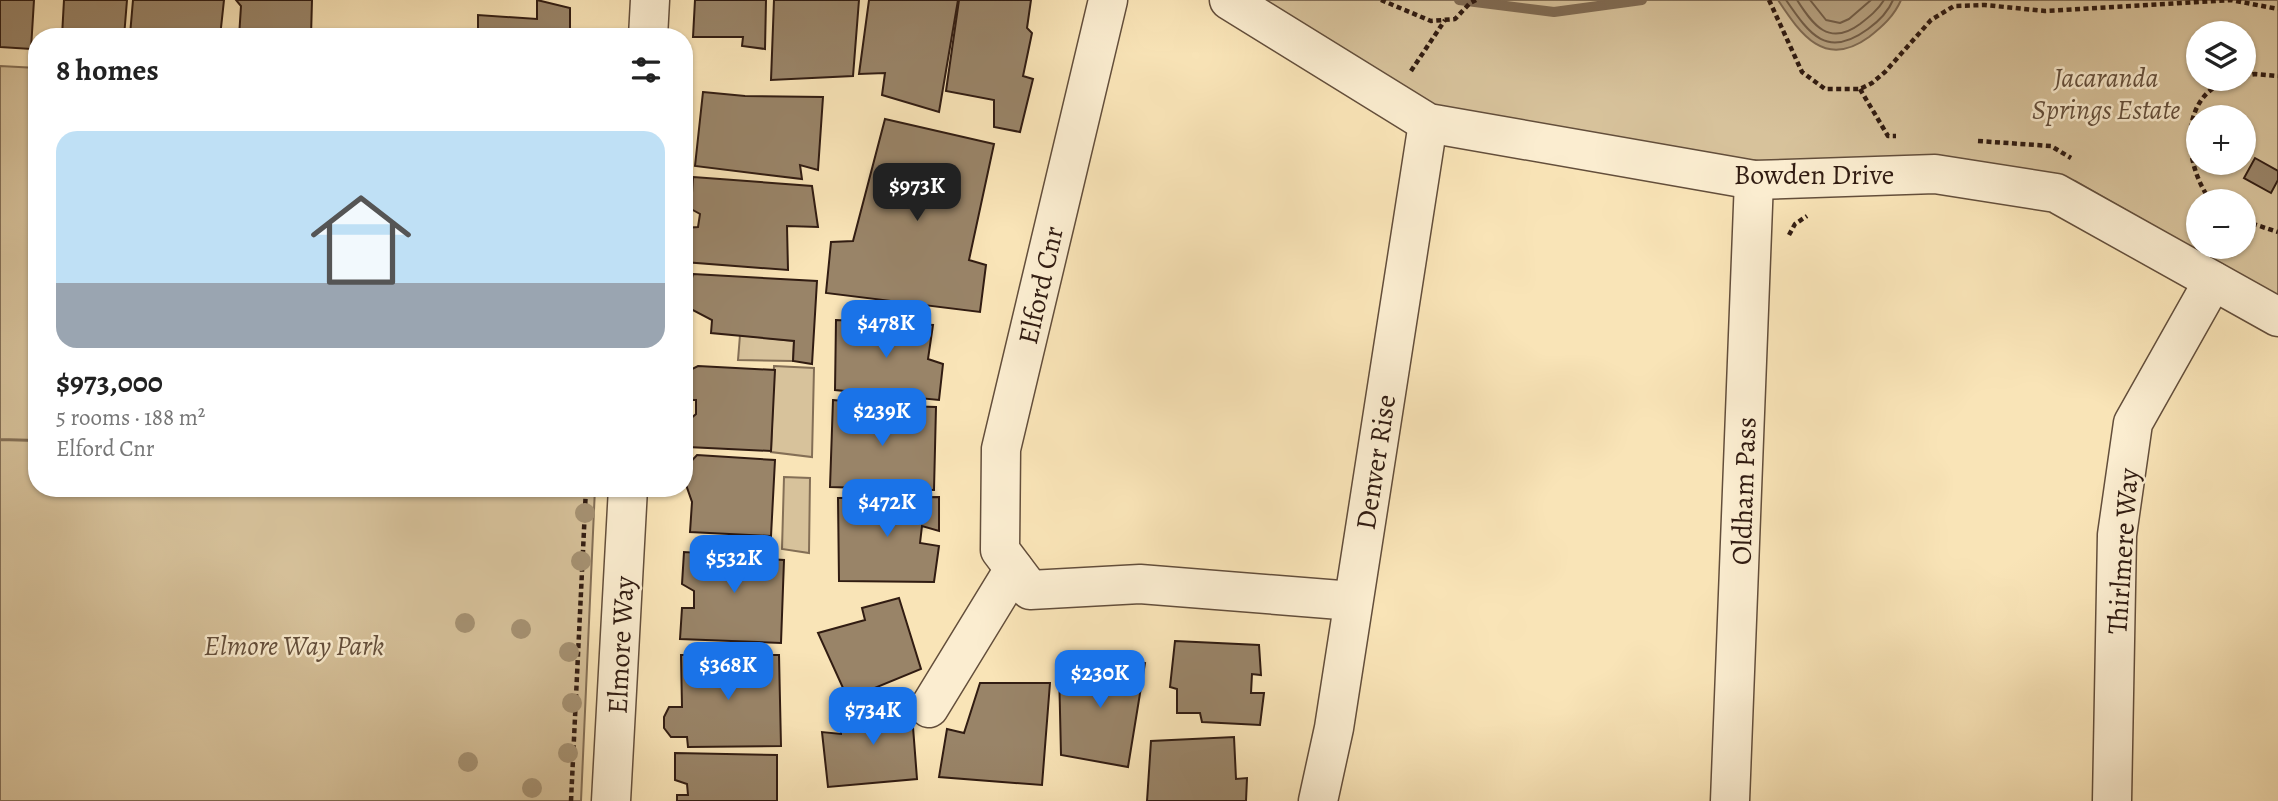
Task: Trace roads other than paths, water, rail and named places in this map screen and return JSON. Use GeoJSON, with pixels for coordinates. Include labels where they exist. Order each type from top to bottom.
{"type":"FeatureCollection","features":[{"type":"Feature","properties":{"kind":"street"},"geometry":{"type":"LineString","coordinates":[[648,28],[650,0]]}},
{"type":"Feature","properties":{"kind":"street","name":"Elford Cnr"},"geometry":{"type":"LineString","coordinates":[[1108,0],[1001,449],[1000,550],[1030,590],[1140,584],[1353,601]]}},
{"type":"Feature","properties":{"kind":"street","name":"Bowden Drive"},"geometry":{"type":"LineString","coordinates":[[1229,0],[1428,123],[1754,180],[1935,174],[2056,193],[2278,317]]}},
{"type":"Feature","properties":{"kind":"street","name":"Denver Rise"},"geometry":{"type":"LineString","coordinates":[[1318,801],[1334,729],[1428,123]]}},
{"type":"Feature","properties":{"kind":"street","name":"Oldham Pass"},"geometry":{"type":"LineString","coordinates":[[1730,801],[1754,180]]}},
{"type":"Feature","properties":{"kind":"street","name":"Thirlmere Way"},"geometry":{"type":"LineString","coordinates":[[2112,801],[2117,535],[2133,423],[2213,281]]}},
{"type":"Feature","properties":{"kind":"street","name":"Elmore Way"},"geometry":{"type":"LineString","coordinates":[[611,801],[628,497]]}},
{"type":"Feature","properties":{"kind":"street"},"geometry":{"type":"LineString","coordinates":[[929,708],[1014,569]]}},
{"type":"Feature","properties":{"kind":"water"},"geometry":{"type":"Polygon","coordinates":[[[1778,0],[1901,0],[1891,16],[1874,33],[1853,46],[1839,50],[1827,49],[1805,36],[1778,0]]]}},
{"type":"Feature","properties":{"kind":"waterway"},"geometry":{"type":"LineString","coordinates":[[1459,0],[1554,12],[1642,0]]}},
{"type":"Feature","properties":{"kind":"park label","name":"Jacaranda Springs Estate"},"geometry":{"type":"Point","coordinates":[2106,93]}},
{"type":"Feature","properties":{"kind":"park label","name":"Elmore Way Park"},"geometry":{"type":"Point","coordinates":[294,645]}}]}
